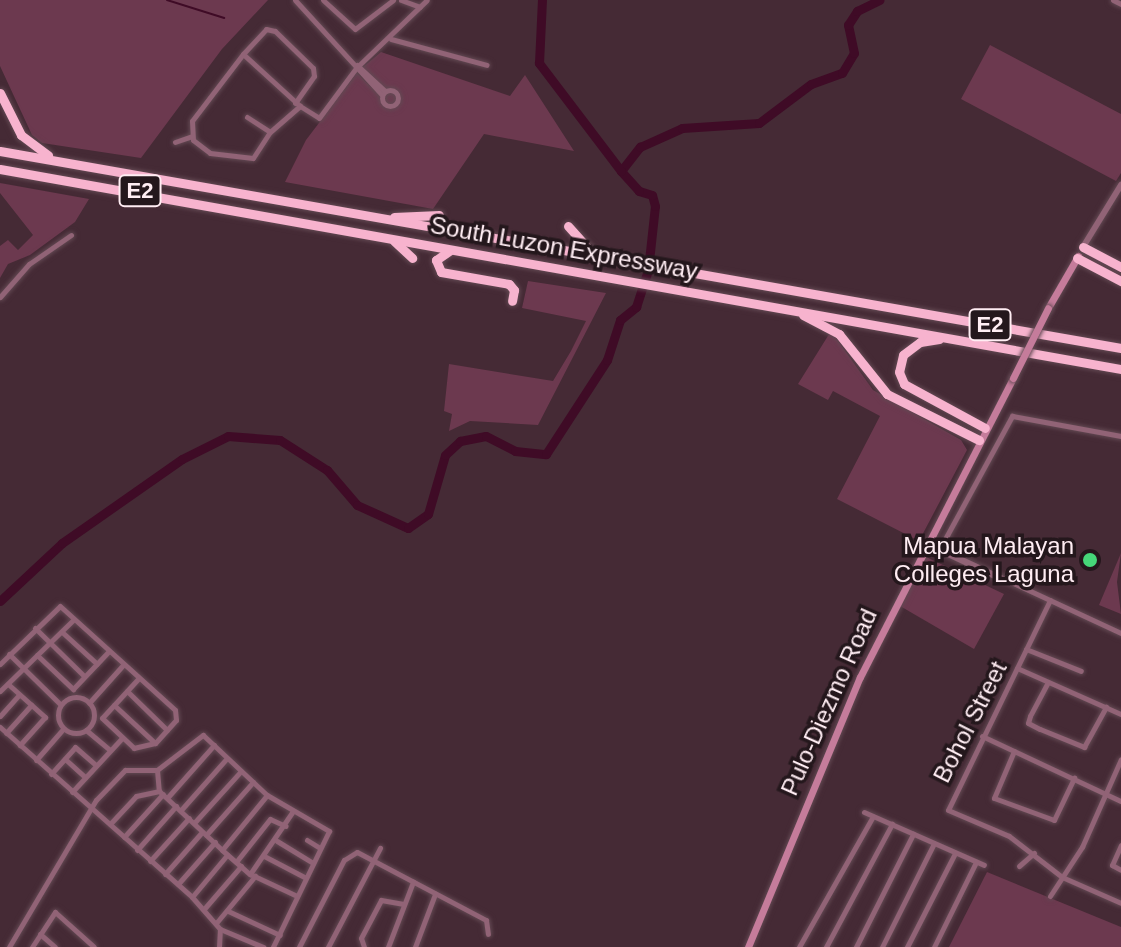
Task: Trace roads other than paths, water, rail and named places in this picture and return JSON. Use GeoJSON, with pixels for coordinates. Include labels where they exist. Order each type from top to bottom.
{"type":"FeatureCollection","features":[{"type":"Feature","properties":{"kind":"highway"},"geometry":{"type":"LineString","coordinates":[[0,93],[31,146],[90,166]]}},
{"type":"Feature","properties":{"kind":"highway","name":"South Luzon Expressway"},"geometry":{"type":"LineString","coordinates":[[0,151],[1121,346]]}},
{"type":"Feature","properties":{"kind":"highway","name":"South Luzon Expressway"},"geometry":{"type":"LineString","coordinates":[[0,169],[468,253],[665,284],[1121,369]]}},
{"type":"Feature","properties":{"kind":"highway"},"geometry":{"type":"LineString","coordinates":[[378,218],[439,215]]}},
{"type":"Feature","properties":{"kind":"highway"},"geometry":{"type":"LineString","coordinates":[[568,226],[595,256]]}},
{"type":"Feature","properties":{"kind":"highway"},"geometry":{"type":"LineString","coordinates":[[372,234],[405,247],[412,258]]}},
{"type":"Feature","properties":{"kind":"highway"},"geometry":{"type":"LineString","coordinates":[[1083,247],[1121,267]]}},
{"type":"Feature","properties":{"kind":"highway"},"geometry":{"type":"LineString","coordinates":[[468,253],[442,253],[438,269],[509,284],[514,290],[512,301]]}},
{"type":"Feature","properties":{"kind":"highway"},"geometry":{"type":"LineString","coordinates":[[1077,258],[1121,281]]}},
{"type":"Feature","properties":{"kind":"highway"},"geometry":{"type":"LineString","coordinates":[[789,308],[839,334],[887,394],[979,440]]}},
{"type":"Feature","properties":{"kind":"highway"},"geometry":{"type":"LineString","coordinates":[[967,341],[920,342],[903,355],[899,372],[912,392],[985,428]]}},
{"type":"Feature","properties":{"kind":"main road","name":"Pulo-Diezmo Road"},"geometry":{"type":"LineString","coordinates":[[749,945],[844,711],[924,543],[1083,247]]}},
{"type":"Feature","properties":{"kind":"street"},"geometry":{"type":"LineString","coordinates":[[295,0],[384,93]]}},
{"type":"Feature","properties":{"kind":"street"},"geometry":{"type":"LineString","coordinates":[[323,0],[355,29],[393,0]]}},
{"type":"Feature","properties":{"kind":"street"},"geometry":{"type":"LineString","coordinates":[[401,0],[420,7]]}},
{"type":"Feature","properties":{"kind":"street"},"geometry":{"type":"LineString","coordinates":[[243,54],[298,104],[319,118],[355,66],[390,39],[427,0]]}},
{"type":"Feature","properties":{"kind":"street"},"geometry":{"type":"LineString","coordinates":[[1113,0],[1121,4]]}},
{"type":"Feature","properties":{"kind":"street"},"geometry":{"type":"LineString","coordinates":[[266,29],[275,31],[313,68],[314,76],[298,104],[270,132],[259,152],[244,160],[210,153],[192,136],[192,121],[203,104],[266,29]]}},
{"type":"Feature","properties":{"kind":"street"},"geometry":{"type":"LineString","coordinates":[[390,39],[487,65]]}},
{"type":"Feature","properties":{"kind":"street"},"geometry":{"type":"LineString","coordinates":[[247,117],[270,132]]}},
{"type":"Feature","properties":{"kind":"street"},"geometry":{"type":"LineString","coordinates":[[175,142],[192,136]]}},
{"type":"Feature","properties":{"kind":"street","name":"Pulo-Diezmo Road"},"geometry":{"type":"LineString","coordinates":[[1083,247],[1121,185]]}},
{"type":"Feature","properties":{"kind":"street"},"geometry":{"type":"LineString","coordinates":[[0,297],[29,264],[71,235]]}},
{"type":"Feature","properties":{"kind":"street"},"geometry":{"type":"LineString","coordinates":[[939,550],[1012,416],[1121,436]]}},
{"type":"Feature","properties":{"kind":"street"},"geometry":{"type":"LineString","coordinates":[[924,543],[1121,633]]}},
{"type":"Feature","properties":{"kind":"street","name":"Bohol Street"},"geometry":{"type":"LineString","coordinates":[[1050,600],[948,810],[1009,836],[1062,877],[1121,903]]}},
{"type":"Feature","properties":{"kind":"street"},"geometry":{"type":"LineString","coordinates":[[0,664],[60,606],[175,710],[176,720],[155,743],[134,748],[102,718],[138,679]]}},
{"type":"Feature","properties":{"kind":"street"},"geometry":{"type":"LineString","coordinates":[[0,691],[74,619]]}},
{"type":"Feature","properties":{"kind":"street"},"geometry":{"type":"LineString","coordinates":[[35,628],[84,676]]}},
{"type":"Feature","properties":{"kind":"street"},"geometry":{"type":"LineString","coordinates":[[62,631],[97,664]]}},
{"type":"Feature","properties":{"kind":"street"},"geometry":{"type":"LineString","coordinates":[[1026,649],[1081,671]]}},
{"type":"Feature","properties":{"kind":"street"},"geometry":{"type":"LineString","coordinates":[[37,655],[73,689],[109,651]]}},
{"type":"Feature","properties":{"kind":"street"},"geometry":{"type":"LineString","coordinates":[[9,654],[61,704]]}},
{"type":"Feature","properties":{"kind":"street"},"geometry":{"type":"LineString","coordinates":[[89,703],[123,665]]}},
{"type":"Feature","properties":{"kind":"street"},"geometry":{"type":"LineString","coordinates":[[1017,668],[1121,714]]}},
{"type":"Feature","properties":{"kind":"street"},"geometry":{"type":"LineString","coordinates":[[1048,682],[1028,723],[1040,729],[1084,747],[1106,707]]}},
{"type":"Feature","properties":{"kind":"street"},"geometry":{"type":"LineString","coordinates":[[8,684],[45,717],[20,745]]}},
{"type":"Feature","properties":{"kind":"street"},"geometry":{"type":"LineString","coordinates":[[127,691],[167,730]]}},
{"type":"Feature","properties":{"kind":"street"},"geometry":{"type":"LineString","coordinates":[[0,716],[19,695]]}},
{"type":"Feature","properties":{"kind":"street"},"geometry":{"type":"LineString","coordinates":[[74,697],[89,703],[94,718],[86,730],[75,734],[63,729],[57,716],[61,704],[74,697]]}},
{"type":"Feature","properties":{"kind":"street"},"geometry":{"type":"LineString","coordinates":[[6,733],[31,705]]}},
{"type":"Feature","properties":{"kind":"street"},"geometry":{"type":"LineString","coordinates":[[114,705],[155,743]]}},
{"type":"Feature","properties":{"kind":"street"},"geometry":{"type":"LineString","coordinates":[[0,727],[89,809],[178,884],[219,925],[263,947]]}},
{"type":"Feature","properties":{"kind":"street"},"geometry":{"type":"LineString","coordinates":[[36,760],[63,729]]}},
{"type":"Feature","properties":{"kind":"street"},"geometry":{"type":"LineString","coordinates":[[86,730],[110,750]]}},
{"type":"Feature","properties":{"kind":"street"},"geometry":{"type":"LineString","coordinates":[[9,947],[89,809],[125,770],[157,770],[173,762],[196,735],[214,745],[267,795],[329,831],[273,947]]}},
{"type":"Feature","properties":{"kind":"street"},"geometry":{"type":"LineString","coordinates":[[982,736],[1121,801]]}},
{"type":"Feature","properties":{"kind":"street"},"geometry":{"type":"LineString","coordinates":[[72,792],[122,738]]}},
{"type":"Feature","properties":{"kind":"street"},"geometry":{"type":"LineString","coordinates":[[124,837],[214,745]]}},
{"type":"Feature","properties":{"kind":"street"},"geometry":{"type":"LineString","coordinates":[[51,774],[75,747],[96,765]]}},
{"type":"Feature","properties":{"kind":"street"},"geometry":{"type":"LineString","coordinates":[[1014,751],[994,798],[1054,820],[1074,778]]}},
{"type":"Feature","properties":{"kind":"street"},"geometry":{"type":"LineString","coordinates":[[137,850],[227,758]]}},
{"type":"Feature","properties":{"kind":"street"},"geometry":{"type":"LineString","coordinates":[[65,759],[85,777]]}},
{"type":"Feature","properties":{"kind":"street"},"geometry":{"type":"LineString","coordinates":[[1050,896],[1121,759]]}},
{"type":"Feature","properties":{"kind":"street"},"geometry":{"type":"LineString","coordinates":[[157,770],[163,794],[238,864],[252,875],[297,896]]}},
{"type":"Feature","properties":{"kind":"street"},"geometry":{"type":"LineString","coordinates":[[194,823],[241,771]]}},
{"type":"Feature","properties":{"kind":"street"},"geometry":{"type":"LineString","coordinates":[[165,874],[253,782]]}},
{"type":"Feature","properties":{"kind":"street"},"geometry":{"type":"LineString","coordinates":[[110,824],[136,796],[163,794]]}},
{"type":"Feature","properties":{"kind":"street"},"geometry":{"type":"LineString","coordinates":[[192,897],[267,795]]}},
{"type":"Feature","properties":{"kind":"street"},"geometry":{"type":"LineString","coordinates":[[219,947],[219,925],[277,841],[293,811]]}},
{"type":"Feature","properties":{"kind":"street"},"geometry":{"type":"LineString","coordinates":[[864,812],[984,865]]}},
{"type":"Feature","properties":{"kind":"street"},"geometry":{"type":"LineString","coordinates":[[799,947],[873,816]]}},
{"type":"Feature","properties":{"kind":"street"},"geometry":{"type":"LineString","coordinates":[[150,861],[189,818]]}},
{"type":"Feature","properties":{"kind":"street"},"geometry":{"type":"LineString","coordinates":[[204,909],[270,819],[286,826]]}},
{"type":"Feature","properties":{"kind":"street"},"geometry":{"type":"LineString","coordinates":[[826,947],[892,824]]}},
{"type":"Feature","properties":{"kind":"street"},"geometry":{"type":"LineString","coordinates":[[856,947],[913,834]]}},
{"type":"Feature","properties":{"kind":"street"},"geometry":{"type":"LineString","coordinates":[[307,840],[320,848]]}},
{"type":"Feature","properties":{"kind":"street"},"geometry":{"type":"LineString","coordinates":[[277,841],[313,863]]}},
{"type":"Feature","properties":{"kind":"street"},"geometry":{"type":"LineString","coordinates":[[178,884],[215,842]]}},
{"type":"Feature","properties":{"kind":"street"},"geometry":{"type":"LineString","coordinates":[[882,947],[934,843]]}},
{"type":"Feature","properties":{"kind":"street"},"geometry":{"type":"LineString","coordinates":[[1121,845],[1112,864],[1121,870]]}},
{"type":"Feature","properties":{"kind":"street"},"geometry":{"type":"LineString","coordinates":[[328,947],[380,848]]}},
{"type":"Feature","properties":{"kind":"street"},"geometry":{"type":"LineString","coordinates":[[299,947],[349,853],[373,860],[486,920],[488,934]]}},
{"type":"Feature","properties":{"kind":"street"},"geometry":{"type":"LineString","coordinates":[[907,947],[955,853]]}},
{"type":"Feature","properties":{"kind":"street"},"geometry":{"type":"LineString","coordinates":[[1019,866],[1034,853]]}},
{"type":"Feature","properties":{"kind":"street"},"geometry":{"type":"LineString","coordinates":[[264,856],[306,878]]}},
{"type":"Feature","properties":{"kind":"street"},"geometry":{"type":"LineString","coordinates":[[934,947],[976,862]]}},
{"type":"Feature","properties":{"kind":"street"},"geometry":{"type":"LineString","coordinates":[[388,947],[413,882]]}},
{"type":"Feature","properties":{"kind":"street"},"geometry":{"type":"LineString","coordinates":[[415,947],[435,894]]}},
{"type":"Feature","properties":{"kind":"street"},"geometry":{"type":"LineString","coordinates":[[364,947],[361,938],[381,900],[404,904]]}},
{"type":"Feature","properties":{"kind":"street"},"geometry":{"type":"LineString","coordinates":[[228,911],[280,935]]}},
{"type":"Feature","properties":{"kind":"street"},"geometry":{"type":"LineString","coordinates":[[32,947],[55,912],[94,947]]}},
{"type":"Feature","properties":{"kind":"street"},"geometry":{"type":"LineString","coordinates":[[40,934],[55,947]]}},
{"type":"Feature","properties":{"kind":"street"},"geometry":{"type":"LineString","coordinates":[[749,945],[759,947]]}},
{"type":"Feature","properties":{"kind":"waterway"},"geometry":{"type":"LineString","coordinates":[[167,0],[224,18]]}},
{"type":"Feature","properties":{"kind":"waterway"},"geometry":{"type":"LineString","coordinates":[[0,601],[62,543],[182,459],[228,436],[280,440],[327,470],[357,505],[408,528],[428,514],[445,455],[460,441],[486,436],[515,451],[546,454],[607,360],[620,320],[636,307],[648,270],[655,206],[652,195],[639,191],[621,171],[539,63],[542,0]]}},
{"type":"Feature","properties":{"kind":"waterway"},"geometry":{"type":"LineString","coordinates":[[621,171],[640,147],[682,128],[759,123],[811,84],[842,73],[854,53],[848,25],[857,11],[880,0]]}},
{"type":"Feature","properties":{"kind":"place","name":"Mapua Malayan Colleges Laguna"},"geometry":{"type":"Point","coordinates":[1090,560]}}]}
